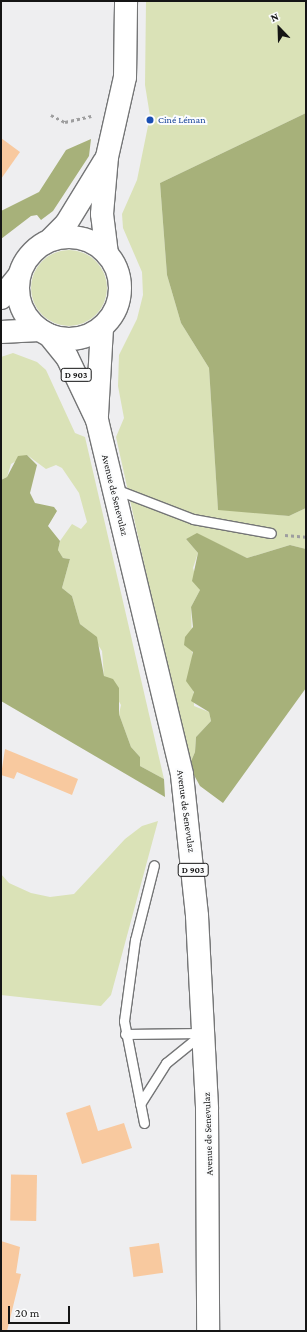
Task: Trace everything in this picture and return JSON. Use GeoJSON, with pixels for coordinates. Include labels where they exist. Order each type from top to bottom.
{"type":"FeatureCollection","features":[{"type":"Feature","properties":{"kind":"main road"},"geometry":{"type":"LineString","coordinates":[[107,254],[102,224],[107,157],[125,76],[126,1]]}},
{"type":"Feature","properties":{"kind":"main road"},"geometry":{"type":"LineString","coordinates":[[1,298],[19,276],[27,258],[52,239],[69,220],[107,157]]}},
{"type":"Feature","properties":{"kind":"main road"},"geometry":{"type":"LineString","coordinates":[[1,332],[44,333],[77,339],[102,327],[113,315],[120,291],[116,267],[107,254],[82,238],[52,239]]}},
{"type":"Feature","properties":{"kind":"main road"},"geometry":{"type":"LineString","coordinates":[[19,276],[21,306],[44,333]]}},
{"type":"Feature","properties":{"kind":"main road","name":"Avenue de Senevulaz"},"geometry":{"type":"LineString","coordinates":[[97,420],[102,327]]}},
{"type":"Feature","properties":{"kind":"main road","name":"Avenue de Senevulaz"},"geometry":{"type":"LineString","coordinates":[[44,333],[67,357],[97,420],[182,775],[191,837],[204,1033],[210,1207],[208,1331]]}},
{"type":"Feature","properties":{"kind":"lane"},"geometry":{"type":"LineString","coordinates":[[113,488],[193,519],[271,533]]}},
{"type":"Feature","properties":{"kind":"lane"},"geometry":{"type":"LineString","coordinates":[[144,1122],[125,1034],[135,940],[154,865]]}},
{"type":"Feature","properties":{"kind":"lane"},"geometry":{"type":"LineString","coordinates":[[125,1034],[204,1033]]}},
{"type":"Feature","properties":{"kind":"lane"},"geometry":{"type":"LineString","coordinates":[[140,1104],[166,1063],[204,1033]]}},
{"type":"Feature","properties":{"kind":"path"},"geometry":{"type":"LineString","coordinates":[[51,115],[65,122],[91,116]]}},
{"type":"Feature","properties":{"kind":"path"},"geometry":{"type":"LineString","coordinates":[[271,533],[306,537]]}},
{"type":"Feature","properties":{"kind":"green space"},"geometry":{"type":"Polygon","coordinates":[[[146,1],[306,1],[306,113],[160,183],[167,275],[181,323],[209,368],[218,509],[289,516],[306,508],[306,549],[290,545],[247,558],[197,534],[186,539],[198,553],[193,568],[200,590],[191,607],[194,706],[209,712],[211,721],[196,737],[195,752],[189,766],[116,437],[124,418],[118,386],[119,355],[137,319],[143,295],[142,272],[123,228],[122,214],[137,180],[150,116],[145,85],[146,1]]]}},
{"type":"Feature","properties":{"kind":"green space"},"geometry":{"type":"Polygon","coordinates":[[[306,113],[306,508],[289,516],[218,510],[209,368],[181,323],[167,275],[160,183],[306,113]]]}},
{"type":"Feature","properties":{"kind":"green space"},"geometry":{"type":"Polygon","coordinates":[[[91,139],[89,156],[53,211],[41,220],[37,215],[31,216],[1,239],[1,211],[39,192],[66,150],[91,139]]]}},
{"type":"Feature","properties":{"kind":"green space"},"geometry":{"type":"Polygon","coordinates":[[[69,250],[83,253],[96,261],[104,274],[107,288],[104,302],[96,315],[83,323],[69,326],[55,323],[42,315],[34,302],[31,288],[34,274],[42,261],[55,253],[69,250]]]}},
{"type":"Feature","properties":{"kind":"green space"},"geometry":{"type":"Polygon","coordinates":[[[13,353],[37,362],[46,370],[75,433],[85,437],[164,779],[140,766],[140,757],[131,747],[119,714],[121,705],[104,676],[102,651],[89,631],[80,624],[72,596],[62,588],[70,559],[63,558],[58,550],[60,541],[72,524],[81,529],[87,522],[79,493],[62,468],[56,465],[46,469],[27,455],[11,464],[7,477],[1,480],[1,357],[13,353]]]}},
{"type":"Feature","properties":{"kind":"green space"},"geometry":{"type":"Polygon","coordinates":[[[27,455],[37,465],[30,493],[35,503],[54,507],[57,511],[48,526],[60,541],[58,550],[63,558],[70,559],[62,588],[72,596],[80,624],[97,637],[104,676],[113,679],[119,688],[119,714],[131,747],[140,757],[140,766],[164,779],[165,797],[1,701],[1,480],[7,477],[18,456],[27,455]]]}},
{"type":"Feature","properties":{"kind":"green space"},"geometry":{"type":"Polygon","coordinates":[[[197,533],[247,558],[290,545],[306,549],[306,688],[223,803],[200,786],[189,766],[195,752],[196,737],[211,721],[209,712],[191,701],[194,692],[186,681],[193,652],[184,645],[185,637],[193,627],[191,607],[200,590],[192,581],[198,553],[186,539],[197,533]]]}},
{"type":"Feature","properties":{"kind":"green space"},"geometry":{"type":"Polygon","coordinates":[[[158,821],[111,995],[101,1006],[1,995],[1,874],[9,883],[31,893],[50,897],[74,894],[125,839],[142,826],[158,821]]]}},
{"type":"Feature","properties":{"kind":"building"},"geometry":{"type":"Polygon","coordinates":[[[1,138],[20,152],[1,179],[1,138]]]}},
{"type":"Feature","properties":{"kind":"building"},"geometry":{"type":"Polygon","coordinates":[[[5,749],[78,779],[72,795],[17,772],[14,779],[1,775],[5,749]]]}},
{"type":"Feature","properties":{"kind":"building"},"geometry":{"type":"Polygon","coordinates":[[[90,1105],[98,1131],[124,1123],[132,1148],[82,1164],[66,1113],[90,1105]]]}},
{"type":"Feature","properties":{"kind":"building"},"geometry":{"type":"Polygon","coordinates":[[[11,1175],[37,1175],[36,1221],[10,1221],[11,1175]]]}},
{"type":"Feature","properties":{"kind":"building"},"geometry":{"type":"Polygon","coordinates":[[[1,1241],[20,1247],[16,1273],[21,1274],[7,1331],[1,1330],[1,1241]]]}},
{"type":"Feature","properties":{"kind":"building"},"geometry":{"type":"Polygon","coordinates":[[[159,1243],[163,1273],[133,1277],[129,1247],[159,1243]]]}},
{"type":"Feature","properties":{"kind":"place","name":"Ciné Léman"},"geometry":{"type":"Point","coordinates":[150,120]}}]}
